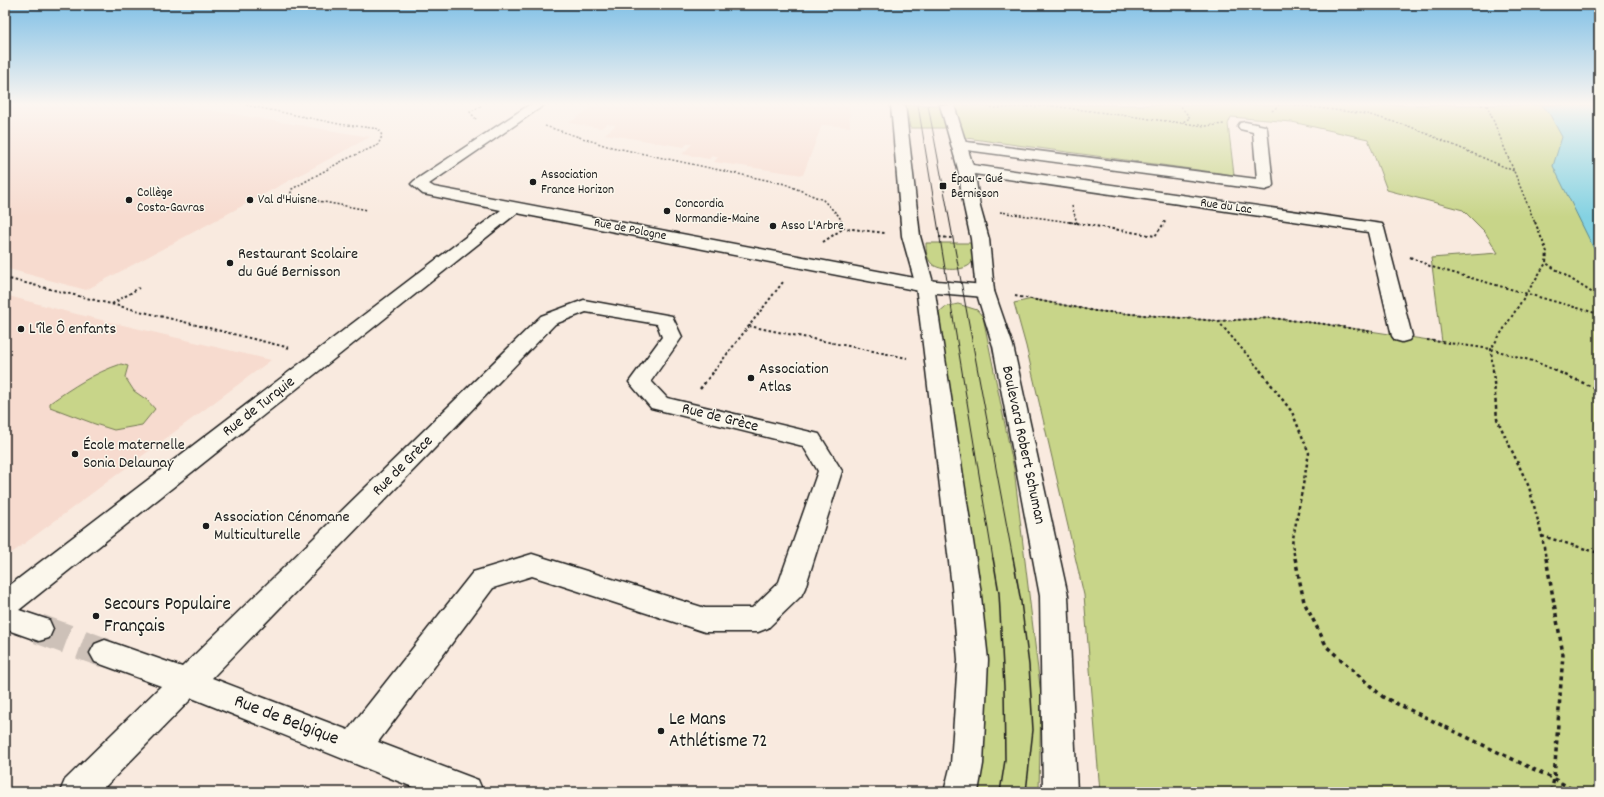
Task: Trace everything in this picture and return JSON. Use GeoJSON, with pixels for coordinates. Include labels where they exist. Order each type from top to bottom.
{"type":"FeatureCollection","features":[{"type":"Feature","properties":{"kind":"street","name":"Rue de Pologne"},"geometry":{"type":"LineString","coordinates":[[482,142],[419,184],[429,191],[798,262],[925,286],[985,291]]}},
{"type":"Feature","properties":{"kind":"street"},"geometry":{"type":"LineString","coordinates":[[902,142],[911,236],[925,286],[936,364],[966,587],[973,660],[967,764],[961,792]]}},
{"type":"Feature","properties":{"kind":"street","name":"Rue du Lac"},"geometry":{"type":"LineString","coordinates":[[959,145],[1265,185],[1261,142]]}},
{"type":"Feature","properties":{"kind":"street","name":"Boulevard Robert Schuman"},"geometry":{"type":"LineString","coordinates":[[959,145],[966,169],[972,207],[980,239],[985,291],[1003,346],[1054,596],[1060,792]]}},
{"type":"Feature","properties":{"kind":"street","name":"Rue du Lac"},"geometry":{"type":"LineString","coordinates":[[966,169],[1376,228],[1402,336]]}},
{"type":"Feature","properties":{"kind":"street","name":"Rue de Turquie"},"geometry":{"type":"LineString","coordinates":[[5,605],[513,208]]}},
{"type":"Feature","properties":{"kind":"street","name":"Rue de Grèce"},"geometry":{"type":"LineString","coordinates":[[187,682],[548,320],[584,306],[665,320],[672,337],[640,382],[659,403],[811,440],[830,471],[791,588],[758,620],[704,620],[532,564],[483,580],[354,748]]}},
{"type":"Feature","properties":{"kind":"street"},"geometry":{"type":"LineString","coordinates":[[5,617],[39,630]]}},
{"type":"Feature","properties":{"kind":"street","name":"Rue de Belgique"},"geometry":{"type":"LineString","coordinates":[[105,653],[187,682],[466,792]]}},
{"type":"Feature","properties":{"kind":"street"},"geometry":{"type":"LineString","coordinates":[[77,792],[187,682]]}},
{"type":"Feature","properties":{"kind":"path"},"geometry":{"type":"LineString","coordinates":[[368,210],[290,196],[292,190],[344,160],[378,145],[379,142]]}},
{"type":"Feature","properties":{"kind":"path"},"geometry":{"type":"LineString","coordinates":[[596,142],[686,164],[785,184],[823,200],[838,216],[844,228]]}},
{"type":"Feature","properties":{"kind":"path"},"geometry":{"type":"LineString","coordinates":[[1447,142],[1514,171]]}},
{"type":"Feature","properties":{"kind":"path"},"geometry":{"type":"LineString","coordinates":[[1502,142],[1547,252],[1546,263],[1491,349],[1498,419],[1529,487],[1542,536],[1563,654],[1554,779],[1551,792]]}},
{"type":"Feature","properties":{"kind":"path"},"geometry":{"type":"LineString","coordinates":[[972,207],[1077,223],[1067,183]]}},
{"type":"Feature","properties":{"kind":"path"},"geometry":{"type":"LineString","coordinates":[[684,409],[798,262],[810,251],[844,228],[911,236],[980,239]]}},
{"type":"Feature","properties":{"kind":"path"},"geometry":{"type":"LineString","coordinates":[[1382,251],[1411,258],[1432,267],[1599,314]]}},
{"type":"Feature","properties":{"kind":"path"},"geometry":{"type":"LineString","coordinates":[[1546,263],[1599,298]]}},
{"type":"Feature","properties":{"kind":"path"},"geometry":{"type":"LineString","coordinates":[[5,278],[323,356]]}},
{"type":"Feature","properties":{"kind":"path"},"geometry":{"type":"LineString","coordinates":[[111,304],[139,288]]}},
{"type":"Feature","properties":{"kind":"path"},"geometry":{"type":"LineString","coordinates":[[985,291],[1095,311],[1218,321],[1271,318],[1324,324],[1491,349],[1536,362],[1599,390]]}},
{"type":"Feature","properties":{"kind":"path"},"geometry":{"type":"LineString","coordinates":[[1218,321],[1269,381],[1292,412],[1309,453],[1292,544],[1304,602],[1327,647],[1383,697],[1554,779],[1577,792]]}},
{"type":"Feature","properties":{"kind":"path"},"geometry":{"type":"LineString","coordinates":[[749,326],[936,364]]}},
{"type":"Feature","properties":{"kind":"path"},"geometry":{"type":"LineString","coordinates":[[1542,536],[1599,553]]}},
{"type":"Feature","properties":{"kind":"shaded area","name":"Collège Costa-Gavras"},"geometry":{"type":"Polygon","coordinates":[[[5,142],[360,142],[86,290],[5,268],[5,142]]]}},
{"type":"Feature","properties":{"kind":"shaded area"},"geometry":{"type":"Polygon","coordinates":[[[655,142],[815,142],[803,175],[714,162],[718,157],[712,156],[709,159],[682,154],[692,144],[687,144],[684,147],[655,142]]]}},
{"type":"Feature","properties":{"kind":"shaded area","name":"École maternelle Sonia Delaunay"},"geometry":{"type":"Polygon","coordinates":[[[5,295],[68,312],[271,360],[5,558],[5,295]]]}},
{"type":"Feature","properties":{"kind":"green space"},"geometry":{"type":"Polygon","coordinates":[[[997,142],[1230,142],[1234,175],[997,142]]]}},
{"type":"Feature","properties":{"kind":"green space"},"geometry":{"type":"Polygon","coordinates":[[[1369,142],[1599,142],[1599,792],[1100,792],[1084,595],[1026,346],[1014,303],[1032,299],[1095,311],[1218,321],[1271,318],[1324,324],[1442,342],[1431,258],[1498,253],[1485,232],[1463,210],[1387,190],[1369,142]]]}},
{"type":"Feature","properties":{"kind":"green space"},"geometry":{"type":"Polygon","coordinates":[[[926,243],[971,243],[973,260],[965,268],[940,268],[932,264],[927,257],[926,243]]]}},
{"type":"Feature","properties":{"kind":"green space"},"geometry":{"type":"Polygon","coordinates":[[[958,304],[977,310],[983,317],[1014,469],[1041,695],[1039,792],[976,792],[938,313],[945,307],[958,304]]]}},
{"type":"Feature","properties":{"kind":"green space"},"geometry":{"type":"Polygon","coordinates":[[[121,364],[128,366],[125,377],[134,391],[147,400],[155,409],[142,425],[114,430],[50,407],[50,403],[75,386],[93,376],[121,364]]]}},
{"type":"Feature","properties":{"kind":"water"},"geometry":{"type":"Polygon","coordinates":[[[1560,142],[1599,142],[1599,259],[1553,166],[1560,142]]]}},
{"type":"Feature","properties":{"kind":"tunnel"},"geometry":{"type":"LineString","coordinates":[[39,629],[105,653]]}},
{"type":"Feature","properties":{"kind":"tram line"},"geometry":{"type":"LineString","coordinates":[[924,142],[993,559]]}},
{"type":"Feature","properties":{"kind":"tram line"},"geometry":{"type":"LineString","coordinates":[[935,142],[1013,559]]}},
{"type":"Feature","properties":{"kind":"tram line"},"geometry":{"type":"LineString","coordinates":[[993,558],[999,593],[1004,687],[1005,760],[1000,792]]}},
{"type":"Feature","properties":{"kind":"tram line"},"geometry":{"type":"LineString","coordinates":[[1013,558],[1021,602],[1029,665],[1033,730],[1026,792]]}},
{"type":"Feature","properties":{"kind":"place","name":"Association France Horizon"},"geometry":{"type":"Point","coordinates":[533,182]}},
{"type":"Feature","properties":{"kind":"place","name":"Épau - Gué Bernisson"},"geometry":{"type":"Point","coordinates":[943,186]}},
{"type":"Feature","properties":{"kind":"place","name":"Collège Costa-Gavras"},"geometry":{"type":"Point","coordinates":[129,200]}},
{"type":"Feature","properties":{"kind":"place","name":"Val d'Huisne"},"geometry":{"type":"Point","coordinates":[250,200]}},
{"type":"Feature","properties":{"kind":"place","name":"Concordia Normandie-Maine"},"geometry":{"type":"Point","coordinates":[667,211]}},
{"type":"Feature","properties":{"kind":"place","name":"Asso L'Arbre"},"geometry":{"type":"Point","coordinates":[773,226]}},
{"type":"Feature","properties":{"kind":"place","name":"Restaurant Scolaire du Gué Bernisson"},"geometry":{"type":"Point","coordinates":[230,263]}},
{"type":"Feature","properties":{"kind":"place","name":"L'île Ô enfants"},"geometry":{"type":"Point","coordinates":[21,329]}},
{"type":"Feature","properties":{"kind":"place","name":"Association Atlas"},"geometry":{"type":"Point","coordinates":[751,378]}},
{"type":"Feature","properties":{"kind":"place","name":"École maternelle Sonia Delaunay"},"geometry":{"type":"Point","coordinates":[75,454]}},
{"type":"Feature","properties":{"kind":"place","name":"Association Cénomane Multiculturelle"},"geometry":{"type":"Point","coordinates":[206,526]}},
{"type":"Feature","properties":{"kind":"place","name":"Secours Populaire Français"},"geometry":{"type":"Point","coordinates":[96,616]}},
{"type":"Feature","properties":{"kind":"place","name":"Le Mans Athlétisme 72"},"geometry":{"type":"Point","coordinates":[661,731]}}]}
